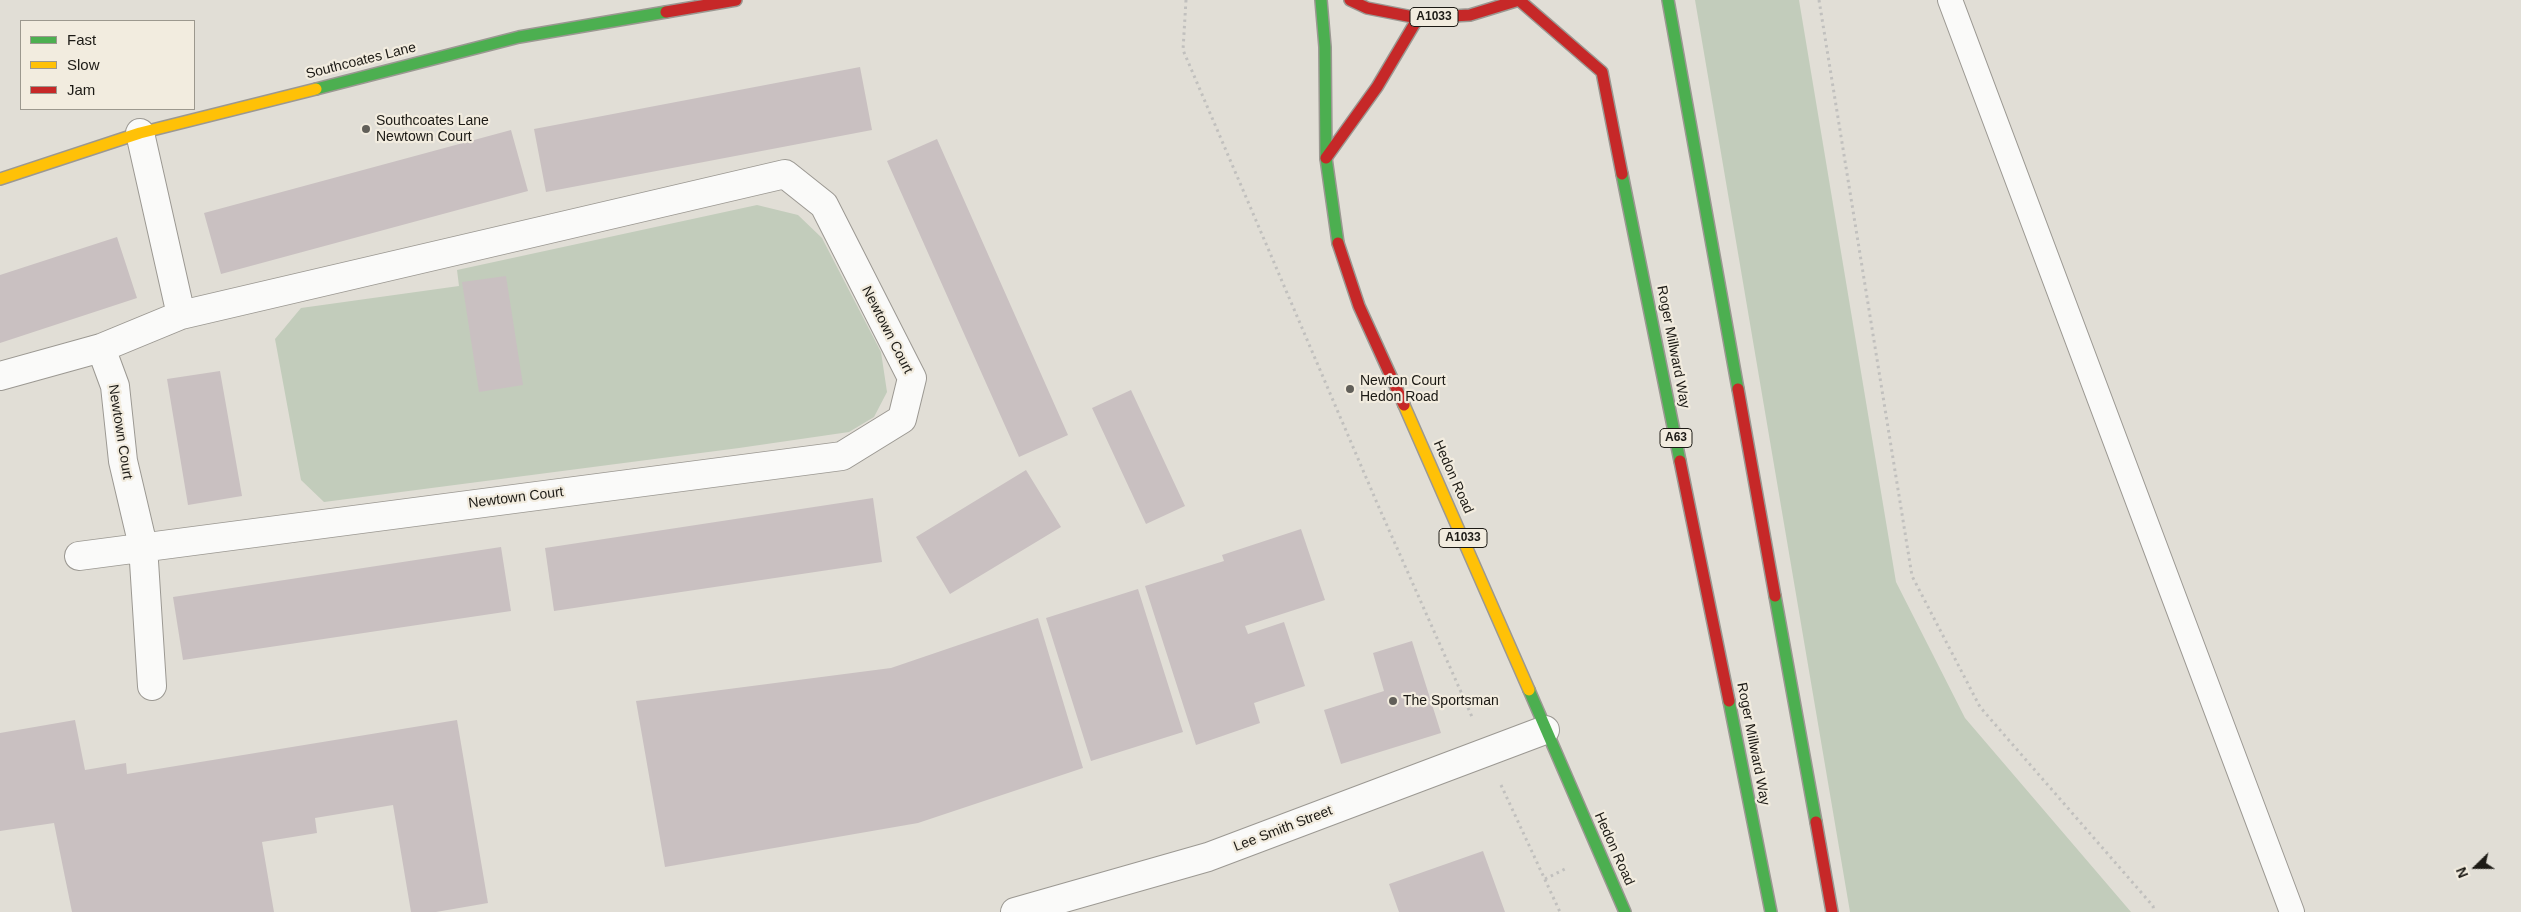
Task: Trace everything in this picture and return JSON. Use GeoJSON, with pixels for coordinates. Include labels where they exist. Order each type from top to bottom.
{"type":"FeatureCollection","features":[{"type":"Feature","properties":{"kind":"main road","name":"Southcoates Lane"},"geometry":{"type":"LineString","coordinates":[[0,179],[140,133],[519,36],[736,0]]}},
{"type":"Feature","properties":{"kind":"main road","name":"A1033"},"geometry":{"type":"LineString","coordinates":[[1321,0],[1325,46],[1326,158]]}},
{"type":"Feature","properties":{"kind":"main road","name":"A1033"},"geometry":{"type":"LineString","coordinates":[[1350,0],[1367,8],[1418,18],[1470,16],[1519,0]]}},
{"type":"Feature","properties":{"kind":"main road","name":"Roger Millward Way"},"geometry":{"type":"LineString","coordinates":[[1519,0],[1602,72],[1771,912]]}},
{"type":"Feature","properties":{"kind":"main road"},"geometry":{"type":"LineString","coordinates":[[1668,0],[1832,912]]}},
{"type":"Feature","properties":{"kind":"main road","name":"A1033"},"geometry":{"type":"LineString","coordinates":[[1326,158],[1377,87],[1418,18]]}},
{"type":"Feature","properties":{"kind":"main road","name":"Hedon Road"},"geometry":{"type":"LineString","coordinates":[[1326,158],[1336,241],[1359,306],[1442,489],[1625,912]]}},
{"type":"Feature","properties":{"kind":"street"},"geometry":{"type":"LineString","coordinates":[[140,133],[181,315]]}},
{"type":"Feature","properties":{"kind":"street","name":"Newtown Court"},"geometry":{"type":"LineString","coordinates":[[0,376],[101,348],[181,315],[785,174],[824,205],[912,378],[902,419],[842,456],[143,546],[79,556]]}},
{"type":"Feature","properties":{"kind":"street","name":"Newtown Court"},"geometry":{"type":"LineString","coordinates":[[101,348],[115,386],[123,461],[143,546],[152,686]]}},
{"type":"Feature","properties":{"kind":"street","name":"Lee Smith Street"},"geometry":{"type":"LineString","coordinates":[[1015,912],[1208,857],[1545,730]]}},
{"type":"Feature","properties":{"kind":"lane"},"geometry":{"type":"LineString","coordinates":[[1950,0],[2292,912]]}},
{"type":"Feature","properties":{"kind":"path"},"geometry":{"type":"LineString","coordinates":[[1186,0],[1183,50],[1486,753],[1560,912]]}},
{"type":"Feature","properties":{"kind":"path"},"geometry":{"type":"LineString","coordinates":[[1819,0],[1912,576],[1980,707],[2153,906],[2154,912]]}},
{"type":"Feature","properties":{"kind":"green space"},"geometry":{"type":"Polygon","coordinates":[[[1695,0],[1799,0],[1896,582],[1965,718],[2131,912],[1850,912],[1695,0]]]}},
{"type":"Feature","properties":{"kind":"green space"},"geometry":{"type":"Polygon","coordinates":[[[757,205],[798,215],[822,238],[881,352],[887,392],[874,417],[849,432],[324,502],[301,480],[275,339],[301,308],[459,286],[457,270],[757,205]]]}},
{"type":"Feature","properties":{"kind":"building"},"geometry":{"type":"Polygon","coordinates":[[[860,67],[872,130],[546,192],[534,129],[860,67]]]}},
{"type":"Feature","properties":{"kind":"building"},"geometry":{"type":"Polygon","coordinates":[[[511,130],[528,191],[221,274],[204,213],[511,130]]]}},
{"type":"Feature","properties":{"kind":"building"},"geometry":{"type":"Polygon","coordinates":[[[937,139],[1068,435],[1019,457],[887,161],[937,139]]]}},
{"type":"Feature","properties":{"kind":"building"},"geometry":{"type":"Polygon","coordinates":[[[117,237],[137,298],[0,343],[0,275],[117,237]]]}},
{"type":"Feature","properties":{"kind":"building"},"geometry":{"type":"Polygon","coordinates":[[[506,276],[523,385],[479,392],[462,282],[506,276]]]}},
{"type":"Feature","properties":{"kind":"building"},"geometry":{"type":"Polygon","coordinates":[[[220,371],[242,496],[188,505],[167,379],[220,371]]]}},
{"type":"Feature","properties":{"kind":"building"},"geometry":{"type":"Polygon","coordinates":[[[1131,390],[1185,506],[1146,524],[1092,408],[1131,390]]]}},
{"type":"Feature","properties":{"kind":"building"},"geometry":{"type":"Polygon","coordinates":[[[1026,470],[1061,527],[950,594],[916,537],[1026,470]]]}},
{"type":"Feature","properties":{"kind":"building"},"geometry":{"type":"Polygon","coordinates":[[[873,498],[882,562],[554,611],[545,548],[873,498]]]}},
{"type":"Feature","properties":{"kind":"building"},"geometry":{"type":"Polygon","coordinates":[[[1301,529],[1325,600],[1245,626],[1248,634],[1284,622],[1305,686],[1254,703],[1260,723],[1196,745],[1145,586],[1224,561],[1222,555],[1301,529]]]}},
{"type":"Feature","properties":{"kind":"building"},"geometry":{"type":"Polygon","coordinates":[[[501,547],[511,611],[183,660],[173,597],[501,547]]]}},
{"type":"Feature","properties":{"kind":"building"},"geometry":{"type":"Polygon","coordinates":[[[1138,589],[1183,732],[1091,761],[1046,618],[1138,589]]]}},
{"type":"Feature","properties":{"kind":"building"},"geometry":{"type":"Polygon","coordinates":[[[1038,618],[1083,768],[918,823],[665,867],[636,701],[891,668],[1038,618]]]}},
{"type":"Feature","properties":{"kind":"building","name":"The Sportsman"},"geometry":{"type":"Polygon","coordinates":[[[1412,641],[1441,733],[1341,764],[1324,710],[1384,691],[1373,653],[1412,641]]]}},
{"type":"Feature","properties":{"kind":"building"},"geometry":{"type":"Polygon","coordinates":[[[75,720],[85,770],[126,763],[127,774],[457,720],[488,903],[436,912],[411,912],[393,805],[315,818],[317,833],[262,842],[274,912],[72,912],[54,823],[0,831],[0,733],[75,720]]]}},
{"type":"Feature","properties":{"kind":"building"},"geometry":{"type":"Polygon","coordinates":[[[1483,851],[1505,912],[1399,912],[1389,884],[1483,851]]]}},
{"type":"Feature","properties":{"kind":"traffic: fast"},"geometry":{"type":"LineString","coordinates":[[1321,0],[1325,47],[1326,158],[1338,243]]}},
{"type":"Feature","properties":{"kind":"traffic: fast"},"geometry":{"type":"LineString","coordinates":[[1668,0],[1738,389]]}},
{"type":"Feature","properties":{"kind":"traffic: fast"},"geometry":{"type":"LineString","coordinates":[[316,89],[519,37],[666,12]]}},
{"type":"Feature","properties":{"kind":"traffic: fast"},"geometry":{"type":"LineString","coordinates":[[1622,174],[1680,461]]}},
{"type":"Feature","properties":{"kind":"traffic: fast"},"geometry":{"type":"LineString","coordinates":[[1775,596],[1816,822]]}},
{"type":"Feature","properties":{"kind":"traffic: fast"},"geometry":{"type":"LineString","coordinates":[[1529,690],[1625,912]]}},
{"type":"Feature","properties":{"kind":"traffic: fast"},"geometry":{"type":"LineString","coordinates":[[1729,701],[1771,912]]}},
{"type":"Feature","properties":{"kind":"traffic: slow"},"geometry":{"type":"LineString","coordinates":[[0,179],[140,133],[316,89]]}},
{"type":"Feature","properties":{"kind":"traffic: slow"},"geometry":{"type":"LineString","coordinates":[[1404,405],[1529,690]]}},
{"type":"Feature","properties":{"kind":"traffic: jam"},"geometry":{"type":"LineString","coordinates":[[666,12],[736,0]]}},
{"type":"Feature","properties":{"kind":"traffic: jam"},"geometry":{"type":"LineString","coordinates":[[1350,0],[1367,8],[1418,18],[1470,15],[1519,0]]}},
{"type":"Feature","properties":{"kind":"traffic: jam"},"geometry":{"type":"LineString","coordinates":[[1519,0],[1602,72],[1622,174]]}},
{"type":"Feature","properties":{"kind":"traffic: jam"},"geometry":{"type":"LineString","coordinates":[[1326,158],[1377,87],[1418,18]]}},
{"type":"Feature","properties":{"kind":"traffic: jam"},"geometry":{"type":"LineString","coordinates":[[1338,243],[1359,306],[1404,405]]}},
{"type":"Feature","properties":{"kind":"traffic: jam"},"geometry":{"type":"LineString","coordinates":[[1738,389],[1775,596]]}},
{"type":"Feature","properties":{"kind":"traffic: jam"},"geometry":{"type":"LineString","coordinates":[[1680,461],[1729,701]]}},
{"type":"Feature","properties":{"kind":"traffic: jam"},"geometry":{"type":"LineString","coordinates":[[1816,822],[1832,912]]}},
{"type":"Feature","properties":{"kind":"place","name":"Southcoates Lane Newtown Court"},"geometry":{"type":"Point","coordinates":[366,129]}},
{"type":"Feature","properties":{"kind":"place","name":"Newton Court Hedon Road"},"geometry":{"type":"Point","coordinates":[1350,389]}},
{"type":"Feature","properties":{"kind":"place","name":"The Sportsman"},"geometry":{"type":"Point","coordinates":[1393,701]}}]}
